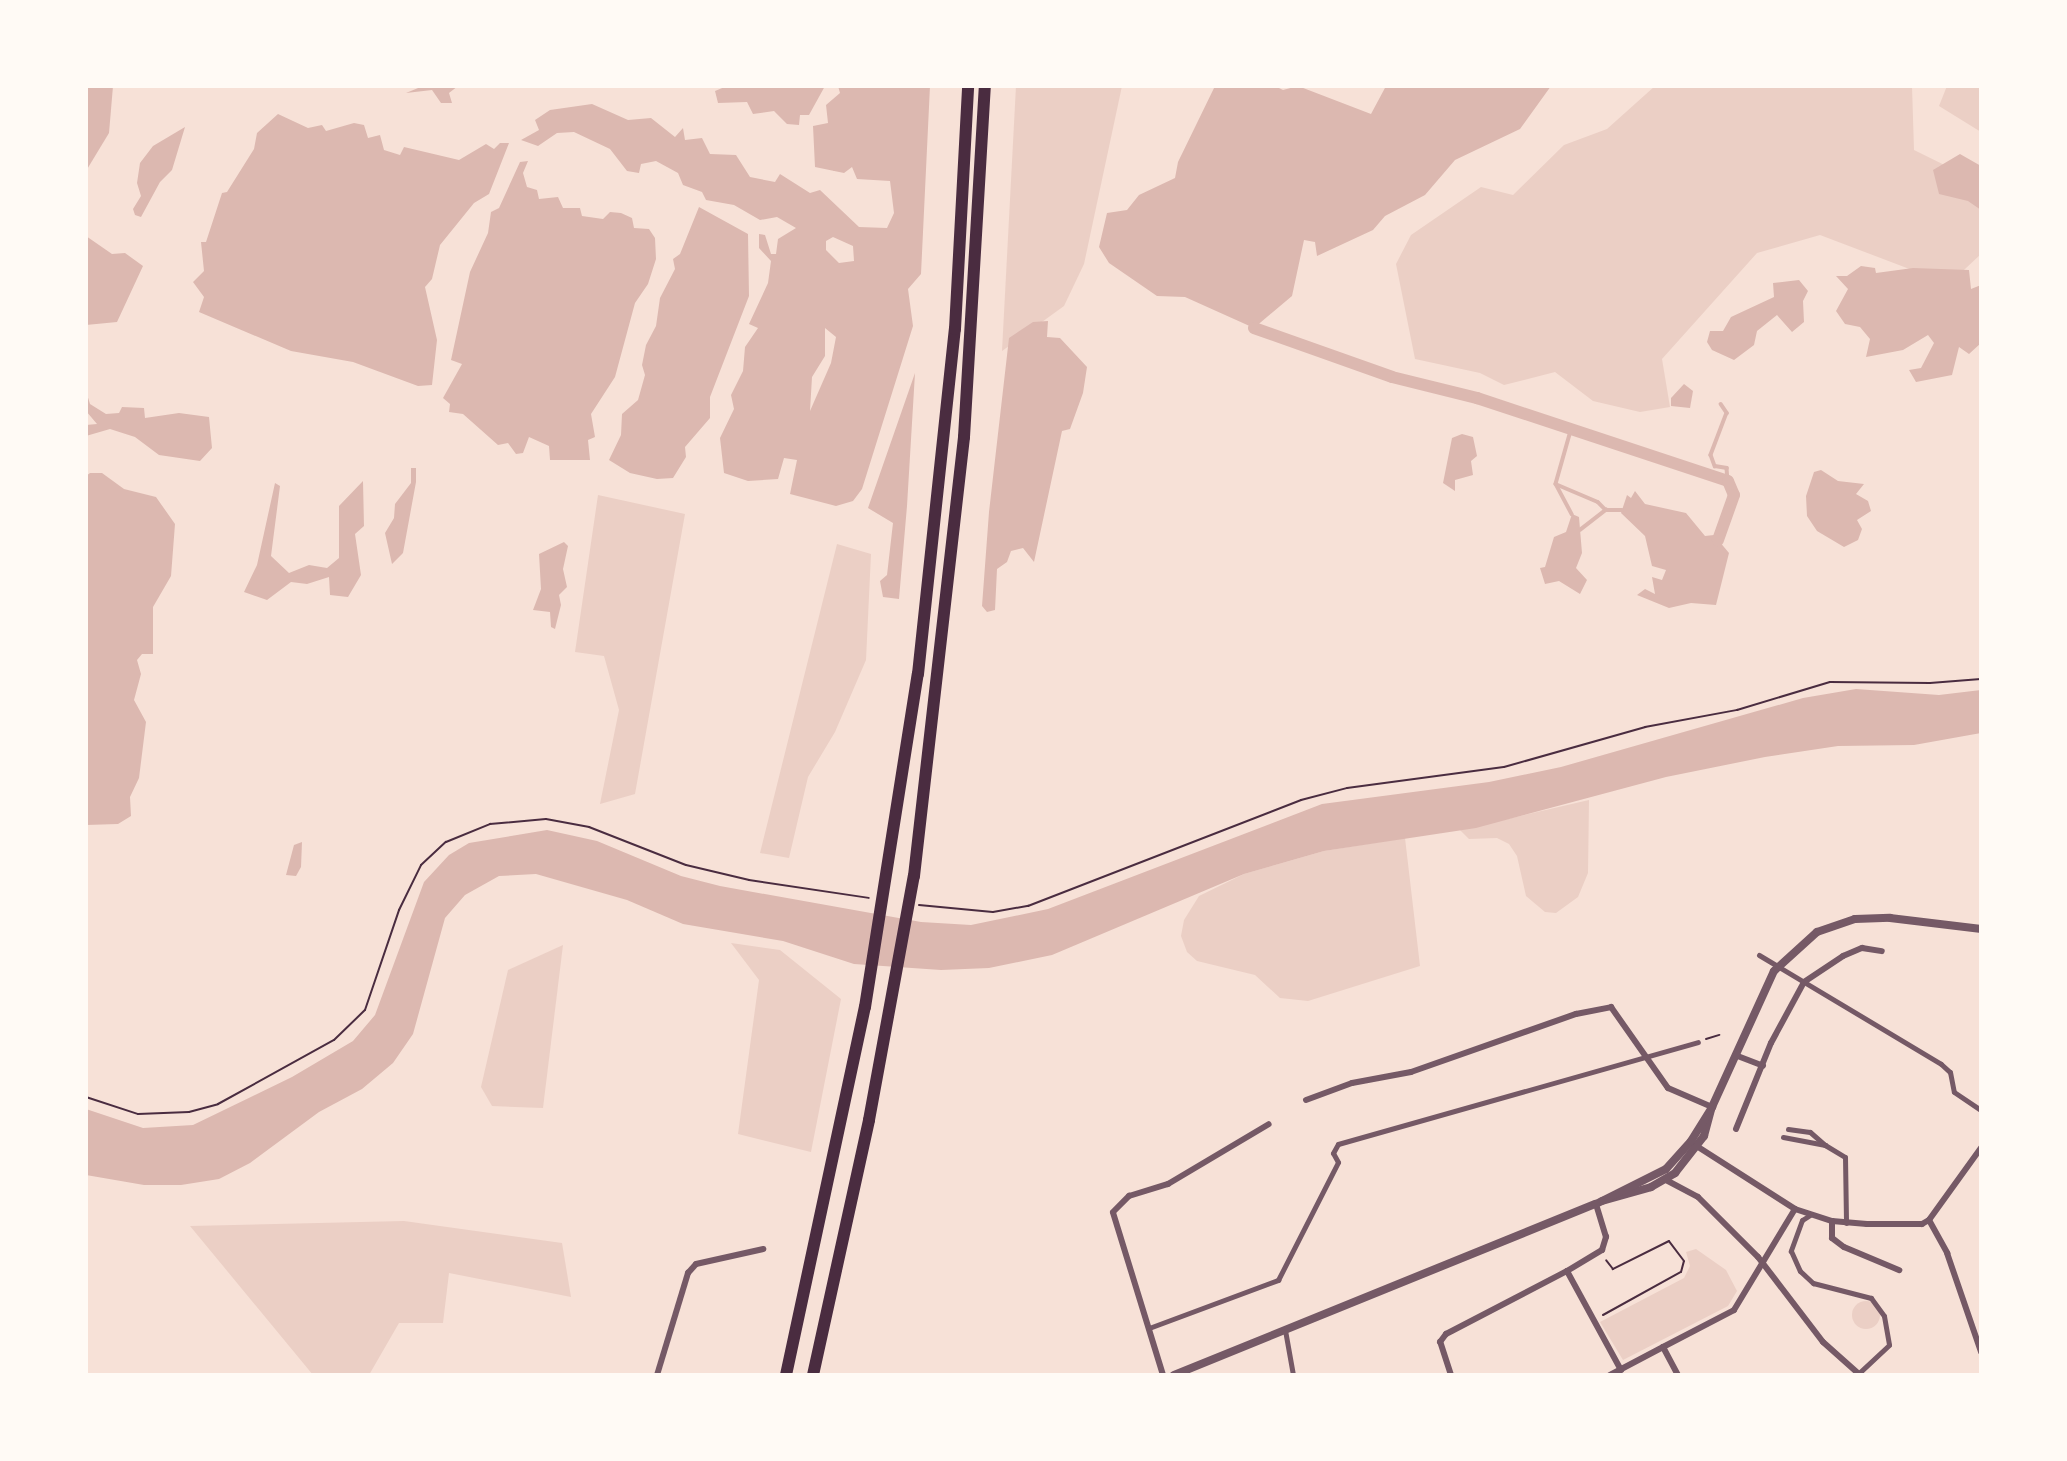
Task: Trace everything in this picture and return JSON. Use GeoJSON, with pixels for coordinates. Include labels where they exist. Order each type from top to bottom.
{"type":"FeatureCollection","features":[{"type":"Feature","properties":{"kind":"highway"},"geometry":{"type":"LineString","coordinates":[[786,1375],[865,1007],[888,872],[946,439],[968,86]]}},
{"type":"Feature","properties":{"kind":"highway"},"geometry":{"type":"LineString","coordinates":[[813,1375],[891,1012],[914,876],[961,463],[985,86]]}},
{"type":"Feature","properties":{"kind":"street"},"geometry":{"type":"LineString","coordinates":[[1599,1202],[1666,1180],[1694,1144],[1779,966],[1803,940],[1855,919],[1890,918],[1981,929]]}},
{"type":"Feature","properties":{"kind":"street"},"geometry":{"type":"LineString","coordinates":[[1736,1129],[1804,982],[1843,956],[1862,948],[1882,951]]}},
{"type":"Feature","properties":{"kind":"street"},"geometry":{"type":"LineString","coordinates":[[1759,955],[1887,1027],[1941,1064],[1950,1072],[1954,1092],[1981,1110]]}},
{"type":"Feature","properties":{"kind":"street"},"geometry":{"type":"LineString","coordinates":[[1306,1100],[1352,1083],[1411,1072],[1600,1008],[1611,1007],[1668,1088],[1712,1107]]}},
{"type":"Feature","properties":{"kind":"street"},"geometry":{"type":"LineString","coordinates":[[1149,1328],[1278,1280],[1338,1162],[1333,1153],[1338,1143],[1698,1042]]}},
{"type":"Feature","properties":{"kind":"street"},"geometry":{"type":"LineString","coordinates":[[1735,1055],[1763,1066]]}},
{"type":"Feature","properties":{"kind":"street"},"geometry":{"type":"LineString","coordinates":[[1163,1375],[1114,1221],[1117,1204],[1168,1184],[1269,1124]]}},
{"type":"Feature","properties":{"kind":"street"},"geometry":{"type":"LineString","coordinates":[[1788,1129],[1810,1132],[1845,1157],[1846,1223]]}},
{"type":"Feature","properties":{"kind":"street"},"geometry":{"type":"LineString","coordinates":[[1783,1137],[1825,1145]]}},
{"type":"Feature","properties":{"kind":"street"},"geometry":{"type":"LineString","coordinates":[[1694,1144],[1795,1209],[1846,1223],[1922,1224],[1929,1220],[1981,1148]]}},
{"type":"Feature","properties":{"kind":"street"},"geometry":{"type":"LineString","coordinates":[[1174,1375],[1599,1202],[1677,1165]]}},
{"type":"Feature","properties":{"kind":"street"},"geometry":{"type":"LineString","coordinates":[[1666,1180],[1698,1197],[1763,1263],[1824,1342],[1859,1375],[1889,1345],[1884,1316],[1871,1298],[1813,1283],[1800,1271],[1791,1251],[1802,1220],[1810,1215]]}},
{"type":"Feature","properties":{"kind":"street"},"geometry":{"type":"LineString","coordinates":[[1440,1375],[1450,1373],[1440,1342],[1446,1334],[1597,1253],[1606,1237],[1599,1202]]}},
{"type":"Feature","properties":{"kind":"street"},"geometry":{"type":"LineString","coordinates":[[1610,1375],[1734,1310],[1795,1209]]}},
{"type":"Feature","properties":{"kind":"street"},"geometry":{"type":"LineString","coordinates":[[1929,1220],[1947,1252],[1981,1352]]}},
{"type":"Feature","properties":{"kind":"street"},"geometry":{"type":"LineString","coordinates":[[1832,1221],[1832,1238],[1844,1247],[1899,1270]]}},
{"type":"Feature","properties":{"kind":"street"},"geometry":{"type":"LineString","coordinates":[[657,1375],[688,1273],[696,1264],[763,1250]]}},
{"type":"Feature","properties":{"kind":"street"},"geometry":{"type":"LineString","coordinates":[[1567,1270],[1620,1370]]}},
{"type":"Feature","properties":{"kind":"street"},"geometry":{"type":"LineString","coordinates":[[1285,1330],[1293,1375]]}},
{"type":"Feature","properties":{"kind":"street"},"geometry":{"type":"LineString","coordinates":[[1663,1347],[1678,1375]]}},
{"type":"Feature","properties":{"kind":"path"},"geometry":{"type":"LineString","coordinates":[[907,904],[993,912],[1028,906],[1301,800],[1347,788],[1504,767],[1645,727],[1737,710],[1830,682],[1930,683],[1981,679]]}},
{"type":"Feature","properties":{"kind":"path"},"geometry":{"type":"LineString","coordinates":[[86,1097],[138,1114],[189,1112],[218,1104],[334,1040],[365,1010],[399,911],[421,865],[446,842],[490,824],[546,819],[589,827],[687,865],[749,880],[880,900]]}},
{"type":"Feature","properties":{"kind":"path"},"geometry":{"type":"LineString","coordinates":[[1698,1042],[1719,1035]]}},
{"type":"Feature","properties":{"kind":"path"},"geometry":{"type":"LineString","coordinates":[[1594,1321],[1681,1272],[1684,1261],[1669,1241],[1613,1269],[1597,1253]]}},
{"type":"Feature","properties":{"kind":"shaded area"},"geometry":{"type":"Polygon","coordinates":[[[86,86],[113,86],[109,133],[86,171],[86,86]]]}},
{"type":"Feature","properties":{"kind":"shaded area"},"geometry":{"type":"Polygon","coordinates":[[[423,86],[458,86],[449,93],[452,103],[441,103],[432,90],[406,93],[423,86]]]}},
{"type":"Feature","properties":{"kind":"shaded area"},"geometry":{"type":"Polygon","coordinates":[[[727,86],[825,86],[809,115],[800,115],[799,125],[787,124],[774,111],[753,114],[747,102],[718,103],[715,91],[727,86]]]}},
{"type":"Feature","properties":{"kind":"shaded area"},"geometry":{"type":"Polygon","coordinates":[[[838,86],[930,86],[921,274],[908,289],[913,326],[862,489],[853,501],[836,506],[790,494],[797,460],[784,458],[778,479],[748,481],[724,473],[720,438],[734,409],[731,395],[743,371],[745,347],[758,328],[749,324],[768,283],[771,261],[759,248],[759,234],[765,235],[771,254],[776,254],[778,239],[796,228],[777,217],[760,220],[734,205],[706,200],[702,192],[683,185],[678,173],[656,161],[641,164],[639,173],[627,171],[610,149],[574,132],[557,133],[538,146],[521,140],[539,130],[535,120],[550,110],[592,104],[628,120],[651,118],[675,137],[683,128],[685,140],[702,138],[710,154],[736,155],[750,177],[775,182],[780,174],[810,193],[820,190],[859,227],[887,228],[894,213],[890,181],[857,179],[852,167],[844,173],[815,167],[813,126],[828,123],[826,105],[840,93],[838,86]],[[833,237],[826,241],[826,250],[839,263],[854,261],[853,246],[833,237]],[[825,328],[825,356],[812,377],[810,411],[831,363],[836,337],[825,328]]]}},
{"type":"Feature","properties":{"kind":"shaded area"},"geometry":{"type":"Polygon","coordinates":[[[1016,86],[1122,86],[1084,264],[1064,306],[1002,351],[1016,86]]]}},
{"type":"Feature","properties":{"kind":"shaded area"},"geometry":{"type":"Polygon","coordinates":[[[1215,86],[1275,86],[1283,90],[1298,86],[1371,114],[1386,86],[1551,86],[1520,129],[1455,160],[1425,195],[1385,216],[1373,230],[1317,256],[1315,242],[1304,240],[1292,296],[1254,328],[1185,297],[1157,296],[1109,263],[1099,247],[1107,213],[1127,210],[1139,195],[1175,178],[1178,162],[1215,86]]]}},
{"type":"Feature","properties":{"kind":"shaded area"},"geometry":{"type":"Polygon","coordinates":[[[1655,86],[1912,86],[1914,150],[1981,183],[1981,254],[1949,284],[1820,235],[1757,253],[1662,359],[1670,407],[1640,412],[1593,401],[1555,372],[1504,385],[1480,373],[1415,359],[1396,264],[1411,235],[1481,187],[1513,195],[1564,145],[1607,129],[1655,86]]]}},
{"type":"Feature","properties":{"kind":"shaded area"},"geometry":{"type":"Polygon","coordinates":[[[1947,86],[1981,86],[1981,132],[1939,106],[1947,86]]]}},
{"type":"Feature","properties":{"kind":"shaded area"},"geometry":{"type":"Polygon","coordinates":[[[278,114],[308,128],[322,125],[326,131],[354,123],[364,125],[368,138],[380,135],[384,150],[400,155],[404,147],[459,160],[486,144],[494,149],[500,143],[509,143],[489,194],[474,203],[440,245],[432,279],[425,287],[437,340],[432,385],[418,386],[353,362],[291,351],[199,312],[204,297],[193,282],[204,271],[201,242],[206,242],[222,193],[227,192],[254,149],[257,133],[278,114]]]}},
{"type":"Feature","properties":{"kind":"shaded area"},"geometry":{"type":"Polygon","coordinates":[[[185,127],[172,170],[160,182],[141,217],[135,215],[133,209],[141,196],[137,183],[140,163],[153,146],[185,127]]]}},
{"type":"Feature","properties":{"kind":"shaded area"},"geometry":{"type":"Polygon","coordinates":[[[1960,154],[1981,166],[1981,210],[1968,201],[1939,194],[1933,170],[1960,154]]]}},
{"type":"Feature","properties":{"kind":"shaded area"},"geometry":{"type":"Polygon","coordinates":[[[528,161],[523,173],[527,187],[537,190],[539,199],[558,197],[563,208],[580,208],[582,216],[603,219],[610,212],[621,213],[632,218],[634,228],[649,229],[655,238],[656,259],[648,284],[635,303],[615,377],[591,414],[595,437],[588,440],[590,460],[550,460],[549,446],[529,437],[523,453],[516,454],[508,443],[498,445],[463,414],[449,412],[450,404],[443,398],[462,364],[451,360],[470,272],[488,233],[491,212],[499,208],[520,162],[528,161]]]}},
{"type":"Feature","properties":{"kind":"shaded area"},"geometry":{"type":"Polygon","coordinates":[[[699,207],[748,234],[749,296],[710,397],[710,418],[685,447],[686,457],[673,478],[657,479],[630,473],[609,460],[621,435],[622,414],[638,400],[645,375],[642,365],[646,345],[656,326],[660,298],[675,269],[673,259],[680,254],[699,207]]]}},
{"type":"Feature","properties":{"kind":"shaded area"},"geometry":{"type":"Polygon","coordinates":[[[86,236],[112,254],[125,253],[143,266],[117,322],[86,325],[86,236]]]}},
{"type":"Feature","properties":{"kind":"shaded area"},"geometry":{"type":"Polygon","coordinates":[[[1861,266],[1875,268],[1876,273],[1913,268],[1969,270],[1971,289],[1981,285],[1981,343],[1969,354],[1959,347],[1952,375],[1916,382],[1909,370],[1921,368],[1934,343],[1928,335],[1903,350],[1866,357],[1870,339],[1860,327],[1845,324],[1836,311],[1848,289],[1836,276],[1847,276],[1861,266]]]}},
{"type":"Feature","properties":{"kind":"shaded area"},"geometry":{"type":"Polygon","coordinates":[[[1799,280],[1808,291],[1803,301],[1804,322],[1792,332],[1777,315],[1757,331],[1754,345],[1734,360],[1712,350],[1707,342],[1710,331],[1723,331],[1731,317],[1774,297],[1773,283],[1799,280]]]}},
{"type":"Feature","properties":{"kind":"shaded area"},"geometry":{"type":"Polygon","coordinates":[[[1048,321],[1047,337],[1060,338],[1087,367],[1083,393],[1070,429],[1062,431],[1034,562],[1023,548],[1011,551],[1007,562],[997,569],[995,610],[987,612],[982,606],[989,512],[1009,338],[1033,322],[1048,321]]]}},
{"type":"Feature","properties":{"kind":"shaded area"},"geometry":{"type":"Polygon","coordinates":[[[915,373],[899,599],[883,597],[880,581],[887,575],[893,523],[868,508],[915,373]]]}},
{"type":"Feature","properties":{"kind":"shaded area"},"geometry":{"type":"Polygon","coordinates":[[[1684,384],[1693,391],[1690,408],[1671,406],[1671,398],[1684,384]]]}},
{"type":"Feature","properties":{"kind":"shaded area"},"geometry":{"type":"Polygon","coordinates":[[[86,391],[90,404],[106,414],[119,413],[122,407],[144,408],[145,418],[179,413],[209,417],[212,448],[200,461],[159,455],[135,437],[110,429],[86,436],[86,425],[97,424],[86,411],[86,391]]]}},
{"type":"Feature","properties":{"kind":"shaded area"},"geometry":{"type":"Polygon","coordinates":[[[1462,434],[1473,437],[1477,456],[1471,461],[1473,475],[1455,480],[1455,491],[1443,483],[1452,438],[1462,434]]]}},
{"type":"Feature","properties":{"kind":"shaded area"},"geometry":{"type":"Polygon","coordinates":[[[411,468],[416,468],[416,482],[403,553],[392,564],[385,533],[394,518],[395,504],[411,483],[411,468]]]}},
{"type":"Feature","properties":{"kind":"shaded area"},"geometry":{"type":"Polygon","coordinates":[[[1821,470],[1838,481],[1864,484],[1856,494],[1868,501],[1871,511],[1857,520],[1862,529],[1858,540],[1844,547],[1817,531],[1807,516],[1806,496],[1814,472],[1821,470]]]}},
{"type":"Feature","properties":{"kind":"shaded area"},"geometry":{"type":"Polygon","coordinates":[[[90,473],[102,473],[124,489],[156,497],[175,524],[171,576],[153,607],[153,654],[142,654],[137,660],[141,674],[134,700],[146,722],[139,778],[130,797],[131,816],[118,824],[86,825],[86,476],[90,473]]]}},
{"type":"Feature","properties":{"kind":"shaded area"},"geometry":{"type":"Polygon","coordinates":[[[363,481],[364,526],[355,534],[361,575],[348,597],[330,595],[329,577],[307,584],[291,582],[267,600],[244,592],[257,565],[275,483],[280,486],[271,556],[289,573],[309,565],[327,568],[339,558],[339,506],[363,481]]]}},
{"type":"Feature","properties":{"kind":"shaded area"},"geometry":{"type":"Polygon","coordinates":[[[1635,491],[1645,504],[1686,513],[1705,536],[1714,535],[1729,553],[1716,605],[1691,603],[1669,608],[1637,595],[1645,589],[1655,594],[1652,577],[1662,580],[1666,570],[1652,566],[1645,536],[1621,513],[1627,495],[1631,498],[1635,491]]]}},
{"type":"Feature","properties":{"kind":"shaded area"},"geometry":{"type":"Polygon","coordinates":[[[598,495],[685,514],[635,794],[600,804],[619,710],[604,656],[575,652],[598,495]]]}},
{"type":"Feature","properties":{"kind":"shaded area"},"geometry":{"type":"Polygon","coordinates":[[[1572,514],[1579,517],[1582,553],[1576,568],[1587,580],[1580,594],[1559,581],[1545,584],[1540,568],[1545,567],[1554,537],[1566,532],[1572,514]]]}},
{"type":"Feature","properties":{"kind":"shaded area"},"geometry":{"type":"Polygon","coordinates":[[[564,542],[568,546],[563,569],[567,587],[559,595],[561,605],[555,629],[551,627],[550,612],[533,610],[541,589],[539,554],[564,542]]]}},
{"type":"Feature","properties":{"kind":"shaded area"},"geometry":{"type":"Polygon","coordinates":[[[837,544],[871,554],[866,660],[835,732],[808,777],[789,858],[760,853],[837,544]]]}},
{"type":"Feature","properties":{"kind":"shaded area"},"geometry":{"type":"Polygon","coordinates":[[[1856,689],[1939,695],[1981,690],[1981,733],[1914,745],[1838,746],[1765,757],[1666,777],[1476,828],[1324,851],[1244,874],[1052,955],[989,968],[941,970],[854,964],[783,941],[683,924],[627,900],[536,874],[499,876],[465,895],[445,918],[413,1034],[393,1063],[362,1089],[319,1112],[250,1163],[219,1179],[181,1185],[144,1185],[86,1175],[86,1109],[143,1128],[193,1125],[292,1077],[353,1041],[375,1015],[424,882],[449,855],[469,843],[547,830],[597,841],[681,876],[720,886],[921,922],[971,925],[1048,909],[1322,804],[1489,782],[1561,767],[1803,698],[1856,689]]]}},
{"type":"Feature","properties":{"kind":"shaded area"},"geometry":{"type":"Polygon","coordinates":[[[1589,800],[1588,873],[1578,897],[1556,913],[1545,912],[1526,896],[1517,856],[1509,844],[1497,838],[1469,839],[1460,830],[1589,800]]]}},
{"type":"Feature","properties":{"kind":"shaded area"},"geometry":{"type":"Polygon","coordinates":[[[1405,838],[1420,966],[1308,1001],[1280,998],[1255,975],[1197,961],[1187,952],[1181,936],[1184,920],[1199,896],[1244,874],[1324,851],[1405,838]]]}},
{"type":"Feature","properties":{"kind":"shaded area"},"geometry":{"type":"Polygon","coordinates":[[[302,842],[301,867],[296,876],[286,875],[294,845],[302,842]]]}},
{"type":"Feature","properties":{"kind":"shaded area"},"geometry":{"type":"Polygon","coordinates":[[[731,943],[780,950],[841,999],[811,1152],[738,1134],[759,980],[731,943]]]}},
{"type":"Feature","properties":{"kind":"shaded area"},"geometry":{"type":"Polygon","coordinates":[[[563,945],[543,1108],[492,1106],[481,1087],[508,970],[563,945]]]}},
{"type":"Feature","properties":{"kind":"shaded area"},"geometry":{"type":"Polygon","coordinates":[[[404,1221],[562,1243],[571,1297],[449,1273],[443,1323],[399,1323],[369,1375],[313,1375],[190,1226],[404,1221]]]}},
{"type":"Feature","properties":{"kind":"shaded area"},"geometry":{"type":"Polygon","coordinates":[[[1696,1249],[1726,1270],[1737,1291],[1728,1306],[1623,1360],[1600,1322],[1684,1278],[1690,1266],[1686,1252],[1696,1249]]]}},
{"type":"Feature","properties":{"kind":"shaded area"},"geometry":{"type":"Polygon","coordinates":[[[1866,1301],[1876,1305],[1880,1315],[1876,1325],[1866,1329],[1856,1325],[1852,1315],[1856,1305],[1866,1301]]]}},
{"type":"Feature","properties":{"kind":"waterway"},"geometry":{"type":"LineString","coordinates":[[1254,328],[1392,377],[1477,398],[1728,481],[1734,495],[1718,540]]}},
{"type":"Feature","properties":{"kind":"waterway"},"geometry":{"type":"LineString","coordinates":[[1721,404],[1727,413],[1711,455],[1715,466],[1727,468],[1728,481]]}},
{"type":"Feature","properties":{"kind":"waterway"},"geometry":{"type":"LineString","coordinates":[[1571,431],[1556,484],[1572,514]]}},
{"type":"Feature","properties":{"kind":"waterway"},"geometry":{"type":"LineString","coordinates":[[1558,485],[1598,502],[1606,510]]}},
{"type":"Feature","properties":{"kind":"waterway"},"geometry":{"type":"LineString","coordinates":[[1580,530],[1606,510],[1622,510]]}}]}
